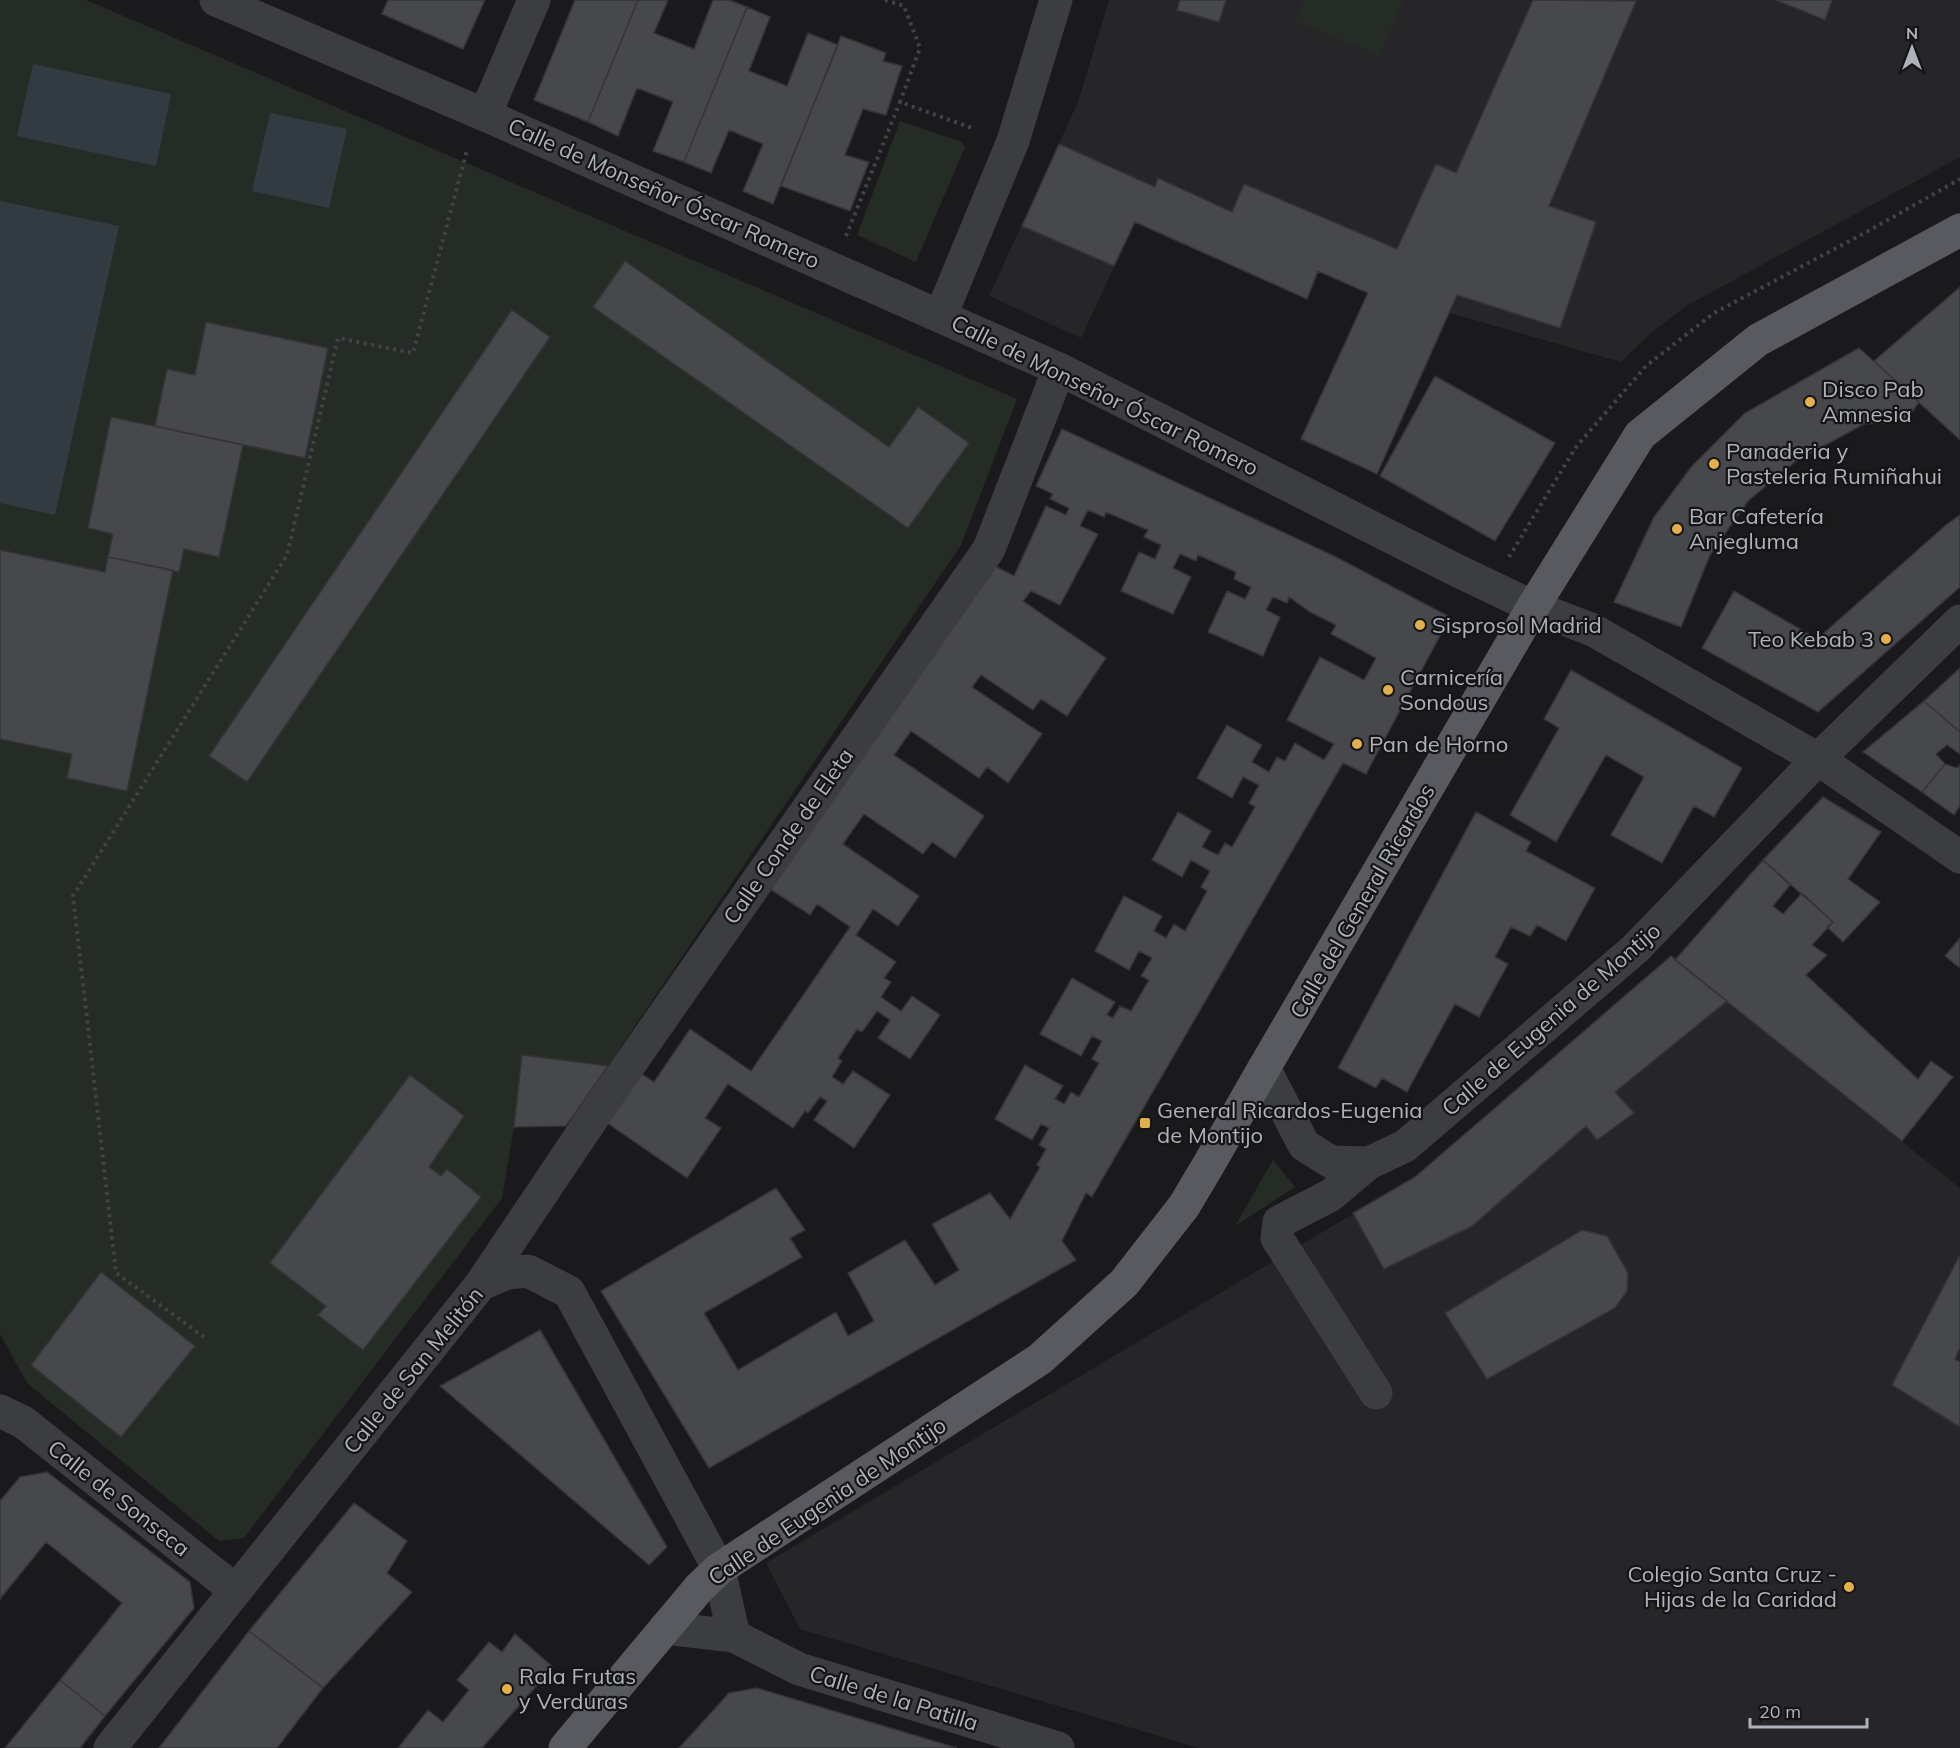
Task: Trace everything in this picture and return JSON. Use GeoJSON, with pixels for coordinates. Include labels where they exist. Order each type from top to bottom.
{"type":"FeatureCollection","features":[{"type":"Feature","properties":{"kind":"main road","name":"Calle del General Ricardos"},"geometry":{"type":"LineString","coordinates":[[1040,1359],[1124,1283],[1184,1206],[1533,607],[1640,435],[1758,340],[1960,230]]}},
{"type":"Feature","properties":{"kind":"main road","name":"Calle de Eugenia de Montijo"},"geometry":{"type":"LineString","coordinates":[[565,1748],[699,1588],[719,1569],[1040,1359]]}},
{"type":"Feature","properties":{"kind":"street","name":"Calle de Monseñor Óscar Romero"},"geometry":{"type":"LineString","coordinates":[[216,0],[486,115],[941,315],[1059,369],[1446,565],[1533,607],[1593,630],[1818,759],[1960,857]]}},
{"type":"Feature","properties":{"kind":"street"},"geometry":{"type":"LineString","coordinates":[[486,115],[534,0]]}},
{"type":"Feature","properties":{"kind":"street"},"geometry":{"type":"LineString","coordinates":[[941,315],[1013,141],[1056,0]]}},
{"type":"Feature","properties":{"kind":"street","name":"Calle Conde de Eleta"},"geometry":{"type":"LineString","coordinates":[[481,1284],[602,1104],[989,549],[1059,369]]}},
{"type":"Feature","properties":{"kind":"street","name":"Calle de Eugenia de Montijo"},"geometry":{"type":"LineString","coordinates":[[1264,1068],[1304,1145],[1331,1162],[1369,1163],[1405,1146],[1635,949],[1818,759],[1960,621]]}},
{"type":"Feature","properties":{"kind":"street"},"geometry":{"type":"LineString","coordinates":[[1369,1163],[1331,1195],[1280,1222],[1277,1238],[1376,1393]]}},
{"type":"Feature","properties":{"kind":"street","name":"Calle de San Melitón"},"geometry":{"type":"LineString","coordinates":[[110,1748],[481,1284],[507,1273],[528,1271],[569,1292],[719,1569]]}},
{"type":"Feature","properties":{"kind":"street","name":"Calle de Sonseca"},"geometry":{"type":"LineString","coordinates":[[0,1411],[23,1422],[235,1590]]}},
{"type":"Feature","properties":{"kind":"street"},"geometry":{"type":"LineString","coordinates":[[719,1569],[734,1636]]}},
{"type":"Feature","properties":{"kind":"street","name":"Calle de la Patilla"},"geometry":{"type":"LineString","coordinates":[[665,1628],[734,1636],[798,1669],[1058,1748]]}},
{"type":"Feature","properties":{"kind":"path"},"geometry":{"type":"LineString","coordinates":[[842,245],[920,48],[904,6],[885,0]]}},
{"type":"Feature","properties":{"kind":"path"},"geometry":{"type":"LineString","coordinates":[[900,102],[972,128]]}},
{"type":"Feature","properties":{"kind":"path"},"geometry":{"type":"LineString","coordinates":[[204,1337],[116,1273],[73,896],[287,555],[338,338],[413,353],[467,150]]}},
{"type":"Feature","properties":{"kind":"shaded area"},"geometry":{"type":"Polygon","coordinates":[[[0,0],[86,0],[1017,399],[961,545],[608,1066],[522,1055],[514,1127],[502,1198],[244,1538],[219,1541],[27,1383],[0,1334],[0,0]]]}},
{"type":"Feature","properties":{"kind":"shaded area"},"geometry":{"type":"Polygon","coordinates":[[[1109,0],[1960,0],[1960,157],[1686,306],[1652,332],[1621,362],[1450,313],[1377,474],[1301,439],[1367,293],[1318,271],[1307,299],[1135,222],[1081,338],[989,296],[1078,102],[1109,0]]]}},
{"type":"Feature","properties":{"kind":"shaded area"},"geometry":{"type":"Polygon","coordinates":[[[1304,0],[1404,0],[1380,56],[1295,21],[1304,0]]]}},
{"type":"Feature","properties":{"kind":"shaded area"},"geometry":{"type":"Polygon","coordinates":[[[33,64],[171,94],[156,166],[17,136],[33,64]]]}},
{"type":"Feature","properties":{"kind":"shaded area"},"geometry":{"type":"Polygon","coordinates":[[[270,113],[347,129],[329,208],[252,191],[270,113]]]}},
{"type":"Feature","properties":{"kind":"shaded area"},"geometry":{"type":"Polygon","coordinates":[[[900,121],[962,142],[965,147],[916,262],[857,235],[900,121]]]}},
{"type":"Feature","properties":{"kind":"shaded area"},"geometry":{"type":"Polygon","coordinates":[[[0,201],[119,226],[55,515],[0,503],[0,201]]]}},
{"type":"Feature","properties":{"kind":"shaded area"},"geometry":{"type":"Polygon","coordinates":[[[1671,956],[1960,1188],[1960,1748],[1199,1748],[800,1629],[766,1563],[1415,1177],[1671,956]]]}},
{"type":"Feature","properties":{"kind":"shaded area"},"geometry":{"type":"Polygon","coordinates":[[[1273,1160],[1295,1187],[1235,1226],[1273,1160]]]}},
{"type":"Feature","properties":{"kind":"building"},"geometry":{"type":"Polygon","coordinates":[[[388,0],[485,0],[463,49],[382,14],[388,0]]]}},
{"type":"Feature","properties":{"kind":"building"},"geometry":{"type":"Polygon","coordinates":[[[575,0],[638,0],[588,122],[534,100],[575,0]]]}},
{"type":"Feature","properties":{"kind":"building"},"geometry":{"type":"Polygon","coordinates":[[[638,0],[668,0],[654,33],[694,49],[713,0],[729,0],[747,7],[684,162],[653,151],[673,102],[637,88],[618,136],[588,122],[638,0]]]}},
{"type":"Feature","properties":{"kind":"building"},"geometry":{"type":"Polygon","coordinates":[[[1180,0],[1226,0],[1219,22],[1177,10],[1180,0]]]}},
{"type":"Feature","properties":{"kind":"building"},"geometry":{"type":"Polygon","coordinates":[[[1533,0],[1636,1],[1549,206],[1596,222],[1560,328],[1457,295],[1377,474],[1301,439],[1368,293],[1318,271],[1307,299],[1135,222],[1114,266],[1022,226],[1059,144],[1155,187],[1158,178],[1232,212],[1244,184],[1397,249],[1436,164],[1456,173],[1533,0]]]}},
{"type":"Feature","properties":{"kind":"building"},"geometry":{"type":"Polygon","coordinates":[[[1776,0],[1832,0],[1825,20],[1776,0]]]}},
{"type":"Feature","properties":{"kind":"building"},"geometry":{"type":"Polygon","coordinates":[[[747,7],[770,17],[749,71],[787,86],[808,33],[838,45],[773,204],[743,191],[763,144],[729,130],[711,173],[684,162],[747,7]]]}},
{"type":"Feature","properties":{"kind":"building"},"geometry":{"type":"Polygon","coordinates":[[[841,36],[886,53],[883,61],[902,66],[886,115],[863,109],[845,155],[869,162],[850,211],[781,186],[841,36]]]}},
{"type":"Feature","properties":{"kind":"building"},"geometry":{"type":"Polygon","coordinates":[[[625,261],[889,447],[918,407],[969,443],[908,528],[593,307],[625,261]]]}},
{"type":"Feature","properties":{"kind":"building"},"geometry":{"type":"Polygon","coordinates":[[[1960,287],[1960,440],[1874,361],[1960,287]]]}},
{"type":"Feature","properties":{"kind":"building"},"geometry":{"type":"Polygon","coordinates":[[[512,310],[550,337],[247,782],[209,756],[512,310]]]}},
{"type":"Feature","properties":{"kind":"building"},"geometry":{"type":"Polygon","coordinates":[[[206,322],[328,348],[305,458],[155,426],[167,369],[195,375],[206,322]]]}},
{"type":"Feature","properties":{"kind":"building"},"geometry":{"type":"Polygon","coordinates":[[[1859,348],[1919,402],[1906,421],[1864,424],[1796,461],[1748,501],[1710,555],[1681,627],[1614,602],[1654,517],[1692,466],[1745,413],[1859,348]]]}},
{"type":"Feature","properties":{"kind":"building"},"geometry":{"type":"Polygon","coordinates":[[[1435,376],[1555,443],[1495,541],[1380,476],[1435,376]]]}},
{"type":"Feature","properties":{"kind":"building"},"geometry":{"type":"Polygon","coordinates":[[[111,417],[243,445],[219,557],[184,549],[179,572],[108,557],[113,534],[88,528],[111,417]]]}},
{"type":"Feature","properties":{"kind":"building"},"geometry":{"type":"Polygon","coordinates":[[[1062,429],[1334,556],[1450,617],[1366,774],[1343,763],[1092,1197],[1086,1193],[1062,1241],[1076,1260],[709,1468],[601,1291],[776,1188],[805,1230],[790,1238],[802,1257],[704,1313],[738,1370],[836,1312],[848,1336],[874,1321],[848,1273],[905,1240],[935,1285],[959,1270],[932,1224],[990,1193],[1010,1219],[1040,1167],[1037,1165],[1046,1149],[1039,1145],[1049,1128],[1041,1124],[1032,1140],[995,1119],[1025,1065],[1063,1086],[1055,1099],[1064,1104],[1071,1092],[1079,1097],[1099,1063],[1092,1059],[1102,1041],[1092,1036],[1081,1056],[1040,1034],[1072,978],[1115,1002],[1107,1015],[1113,1018],[1120,1006],[1131,1011],[1149,980],[1141,976],[1152,958],[1139,951],[1129,970],[1095,951],[1124,896],[1162,916],[1154,931],[1166,938],[1174,924],[1185,931],[1207,891],[1201,887],[1210,871],[1191,860],[1182,877],[1152,860],[1178,812],[1211,831],[1202,847],[1218,855],[1225,843],[1232,847],[1255,807],[1249,803],[1259,785],[1243,777],[1232,798],[1197,778],[1227,725],[1262,745],[1252,762],[1269,772],[1277,757],[1285,761],[1295,743],[1324,760],[1334,744],[1287,720],[1320,657],[1364,680],[1376,658],[1331,634],[1336,625],[1310,612],[1289,597],[1287,603],[1273,597],[1266,610],[1280,617],[1263,656],[1208,632],[1227,591],[1245,599],[1251,587],[1234,579],[1236,572],[1198,555],[1196,561],[1180,554],[1173,568],[1191,577],[1173,614],[1121,591],[1139,552],[1155,559],[1161,545],[1144,537],[1148,530],[1106,512],[1104,517],[1088,510],[1080,526],[1098,534],[1060,605],[1031,591],[1023,601],[1106,658],[1067,716],[1041,699],[1033,710],[981,675],[972,687],[1042,734],[1008,783],[987,767],[979,778],[911,731],[894,755],[984,816],[955,858],[932,842],[923,854],[864,814],[843,844],[919,896],[898,926],[873,909],[856,935],[896,962],[884,978],[891,982],[881,997],[901,1011],[912,996],[940,1015],[910,1059],[878,1038],[890,1020],[877,1011],[862,1032],[857,1029],[838,1058],[842,1061],[832,1077],[843,1084],[853,1071],[890,1095],[854,1148],[814,1120],[827,1101],[820,1097],[808,1113],[805,1111],[793,1128],[728,1084],[705,1118],[721,1128],[687,1178],[603,1120],[637,1071],[654,1082],[690,1029],[751,1071],[850,927],[817,904],[810,915],[770,889],[993,565],[1014,576],[1046,506],[1066,515],[1069,508],[1050,499],[1053,494],[1036,486],[1062,429]]]}},
{"type":"Feature","properties":{"kind":"building"},"geometry":{"type":"Polygon","coordinates":[[[1960,515],[1960,587],[1818,712],[1702,648],[1734,591],[1817,639],[1960,515]]]}},
{"type":"Feature","properties":{"kind":"building"},"geometry":{"type":"Polygon","coordinates":[[[0,550],[105,572],[108,557],[173,570],[127,791],[67,778],[72,754],[0,739],[0,550]]]}},
{"type":"Feature","properties":{"kind":"building"},"geometry":{"type":"Polygon","coordinates":[[[1960,668],[1960,732],[1924,701],[1960,668]]]}},
{"type":"Feature","properties":{"kind":"building"},"geometry":{"type":"Polygon","coordinates":[[[1571,670],[1742,768],[1714,817],[1694,806],[1662,863],[1611,835],[1644,777],[1606,755],[1556,842],[1510,815],[1559,728],[1544,719],[1571,670]]]}},
{"type":"Feature","properties":{"kind":"building"},"geometry":{"type":"Polygon","coordinates":[[[1924,701],[1960,732],[1960,754],[1947,745],[1936,754],[1945,764],[1922,792],[1863,752],[1924,701]]]}},
{"type":"Feature","properties":{"kind":"building"},"geometry":{"type":"Polygon","coordinates":[[[1945,764],[1957,768],[1960,765],[1960,806],[1954,815],[1922,792],[1945,764]]]}},
{"type":"Feature","properties":{"kind":"building"},"geometry":{"type":"Polygon","coordinates":[[[1823,797],[1881,832],[1848,879],[1880,902],[1843,942],[1827,927],[1833,922],[1763,860],[1823,797]]]}},
{"type":"Feature","properties":{"kind":"building"},"geometry":{"type":"Polygon","coordinates":[[[1476,812],[1531,842],[1526,851],[1595,888],[1566,941],[1537,925],[1530,936],[1511,927],[1495,957],[1508,964],[1479,1017],[1455,1004],[1407,1092],[1382,1078],[1376,1088],[1338,1068],[1476,812]]]}},
{"type":"Feature","properties":{"kind":"building"},"geometry":{"type":"Polygon","coordinates":[[[1763,860],[1790,885],[1773,906],[1783,914],[1802,893],[1833,922],[1812,945],[1827,955],[1806,975],[1918,1079],[1931,1061],[1953,1077],[1902,1141],[1675,960],[1763,860]]]}},
{"type":"Feature","properties":{"kind":"building"},"geometry":{"type":"Polygon","coordinates":[[[1960,938],[1960,968],[1945,956],[1960,938]]]}},
{"type":"Feature","properties":{"kind":"building"},"geometry":{"type":"Polygon","coordinates":[[[1671,956],[1727,1001],[1615,1092],[1634,1113],[1597,1140],[1586,1126],[1472,1226],[1384,1269],[1353,1213],[1415,1177],[1671,956]]]}},
{"type":"Feature","properties":{"kind":"building"},"geometry":{"type":"Polygon","coordinates":[[[522,1055],[608,1066],[566,1126],[514,1127],[522,1055]]]}},
{"type":"Feature","properties":{"kind":"building"},"geometry":{"type":"Polygon","coordinates":[[[410,1075],[464,1116],[429,1167],[441,1176],[447,1169],[481,1197],[363,1350],[318,1315],[326,1306],[270,1263],[410,1075]]]}},
{"type":"Feature","properties":{"kind":"building"},"geometry":{"type":"Polygon","coordinates":[[[1582,1230],[1607,1236],[1628,1273],[1627,1291],[1615,1308],[1487,1379],[1445,1313],[1582,1230]]]}},
{"type":"Feature","properties":{"kind":"building"},"geometry":{"type":"Polygon","coordinates":[[[1960,1255],[1960,1348],[1955,1359],[1960,1362],[1960,1427],[1892,1385],[1960,1255]]]}},
{"type":"Feature","properties":{"kind":"building"},"geometry":{"type":"Polygon","coordinates":[[[101,1272],[195,1346],[121,1437],[31,1365],[101,1272]]]}},
{"type":"Feature","properties":{"kind":"building"},"geometry":{"type":"Polygon","coordinates":[[[540,1330],[667,1547],[649,1565],[440,1386],[540,1330]]]}},
{"type":"Feature","properties":{"kind":"building"},"geometry":{"type":"Polygon","coordinates":[[[47,1472],[190,1582],[194,1608],[105,1716],[60,1680],[122,1603],[46,1542],[0,1599],[0,1501],[20,1477],[47,1472]]]}},
{"type":"Feature","properties":{"kind":"building"},"geometry":{"type":"Polygon","coordinates":[[[354,1503],[407,1541],[387,1573],[412,1592],[323,1688],[249,1631],[354,1503]]]}},
{"type":"Feature","properties":{"kind":"building"},"geometry":{"type":"Polygon","coordinates":[[[249,1631],[323,1688],[277,1748],[159,1748],[249,1631]]]}},
{"type":"Feature","properties":{"kind":"building"},"geometry":{"type":"Polygon","coordinates":[[[515,1634],[553,1667],[482,1748],[398,1748],[428,1710],[443,1722],[469,1690],[457,1680],[489,1642],[502,1652],[515,1634]]]}},
{"type":"Feature","properties":{"kind":"building"},"geometry":{"type":"Polygon","coordinates":[[[60,1680],[105,1716],[80,1748],[5,1748],[60,1680]]]}},
{"type":"Feature","properties":{"kind":"building"},"geometry":{"type":"Polygon","coordinates":[[[757,1688],[957,1748],[679,1748],[729,1693],[757,1688]]]}},
{"type":"Feature","properties":{"kind":"place","name":"Disco Pab Amnesia"},"geometry":{"type":"Point","coordinates":[1810,402]}},
{"type":"Feature","properties":{"kind":"place","name":"Panaderia y Pasteleria Rumiñahui"},"geometry":{"type":"Point","coordinates":[1714,464]}},
{"type":"Feature","properties":{"kind":"place","name":"Bar Cafetería Anjegluma"},"geometry":{"type":"Point","coordinates":[1677,529]}},
{"type":"Feature","properties":{"kind":"place","name":"Sisprosol Madrid"},"geometry":{"type":"Point","coordinates":[1420,625]}},
{"type":"Feature","properties":{"kind":"place","name":"Teo Kebab 3"},"geometry":{"type":"Point","coordinates":[1886,639]}},
{"type":"Feature","properties":{"kind":"place","name":"Carnicería Sondous"},"geometry":{"type":"Point","coordinates":[1388,690]}},
{"type":"Feature","properties":{"kind":"place","name":"Pan de Horno"},"geometry":{"type":"Point","coordinates":[1357,744]}},
{"type":"Feature","properties":{"kind":"place","name":"General Ricardos-Eugenia de Montijo"},"geometry":{"type":"Point","coordinates":[1145,1123]}},
{"type":"Feature","properties":{"kind":"place","name":"Colegio Santa Cruz - Hijas de la Caridad"},"geometry":{"type":"Point","coordinates":[1849,1587]}},
{"type":"Feature","properties":{"kind":"place","name":"Rala Frutas y Verduras"},"geometry":{"type":"Point","coordinates":[507,1689]}}]}
